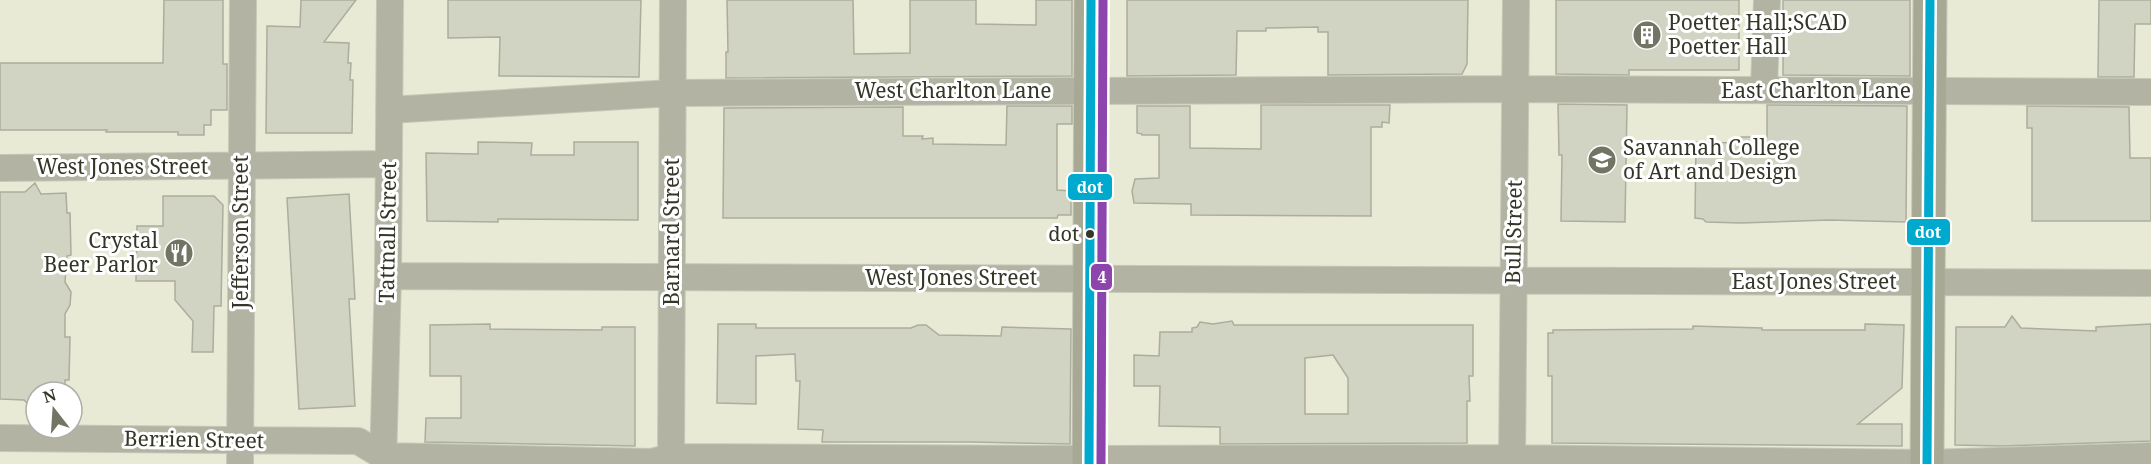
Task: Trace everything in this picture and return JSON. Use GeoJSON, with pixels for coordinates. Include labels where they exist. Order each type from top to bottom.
{"type":"FeatureCollection","features":[{"type":"Feature","properties":{"kind":"main road"},"geometry":{"type":"LineString","coordinates":[[1089,462],[1092,0]]}},
{"type":"Feature","properties":{"kind":"main road"},"geometry":{"type":"LineString","coordinates":[[1927,464],[1930,0]]}},
{"type":"Feature","properties":{"kind":"street","name":"Jefferson Street"},"geometry":{"type":"LineString","coordinates":[[240,453],[243,0]]}},
{"type":"Feature","properties":{"kind":"street","name":"Tattnall Street"},"geometry":{"type":"LineString","coordinates":[[383,460],[388,276],[390,0]]}},
{"type":"Feature","properties":{"kind":"street","name":"Barnard Street"},"geometry":{"type":"LineString","coordinates":[[671,460],[673,0]]}},
{"type":"Feature","properties":{"kind":"street","name":"Bull Street"},"geometry":{"type":"LineString","coordinates":[[1512,461],[1516,0]]}},
{"type":"Feature","properties":{"kind":"street"},"geometry":{"type":"LineString","coordinates":[[1764,90],[1767,0]]}},
{"type":"Feature","properties":{"kind":"street","name":"West Charlton Lane"},"geometry":{"type":"LineString","coordinates":[[389,110],[672,93],[1517,89]]}},
{"type":"Feature","properties":{"kind":"street","name":"East Charlton Lane"},"geometry":{"type":"LineString","coordinates":[[1517,89],[2151,92]]}},
{"type":"Feature","properties":{"kind":"street","name":"West Jones Street"},"geometry":{"type":"LineString","coordinates":[[0,168],[389,164]]}},
{"type":"Feature","properties":{"kind":"street","name":"West Jones Street"},"geometry":{"type":"LineString","coordinates":[[388,276],[1514,280]]}},
{"type":"Feature","properties":{"kind":"street","name":"East Jones Street"},"geometry":{"type":"LineString","coordinates":[[1514,280],[2151,283]]}},
{"type":"Feature","properties":{"kind":"street","name":"Berrien Street"},"geometry":{"type":"LineString","coordinates":[[0,438],[240,453],[358,441],[383,460]]}},
{"type":"Feature","properties":{"kind":"street"},"geometry":{"type":"LineString","coordinates":[[383,460],[1512,461],[1927,464],[2151,456]]}},
{"type":"Feature","properties":{"kind":"building"},"geometry":{"type":"Polygon","coordinates":[[[164,0],[223,0],[223,64],[227,64],[227,110],[211,110],[211,125],[204,125],[204,135],[178,135],[178,132],[106,132],[107,130],[0,130],[0,63],[163,63],[164,0]]]}},
{"type":"Feature","properties":{"kind":"building"},"geometry":{"type":"Polygon","coordinates":[[[301,0],[356,0],[324,42],[349,43],[348,63],[351,63],[350,80],[353,80],[352,133],[266,133],[267,26],[300,27],[301,0]]]}},
{"type":"Feature","properties":{"kind":"building"},"geometry":{"type":"Polygon","coordinates":[[[448,0],[641,0],[639,77],[499,76],[500,37],[448,38],[448,0]]]}},
{"type":"Feature","properties":{"kind":"building"},"geometry":{"type":"Polygon","coordinates":[[[727,0],[853,0],[854,54],[910,53],[910,0],[976,0],[976,24],[1036,25],[1036,0],[1072,0],[1072,76],[726,78],[727,0]]]}},
{"type":"Feature","properties":{"kind":"building"},"geometry":{"type":"Polygon","coordinates":[[[1127,0],[1468,0],[1467,64],[1462,74],[1328,75],[1328,32],[1318,32],[1318,27],[1266,28],[1266,31],[1237,31],[1236,75],[1127,76],[1127,0]]]}},
{"type":"Feature","properties":{"kind":"building","name":"Poetter Hall;SCAD Poetter Hall"},"geometry":{"type":"Polygon","coordinates":[[[1556,0],[1739,0],[1739,70],[1629,70],[1629,75],[1556,74],[1556,0]]]}},
{"type":"Feature","properties":{"kind":"building"},"geometry":{"type":"Polygon","coordinates":[[[1783,0],[1910,0],[1910,76],[1783,75],[1783,0]]]}},
{"type":"Feature","properties":{"kind":"building"},"geometry":{"type":"Polygon","coordinates":[[[2099,0],[2151,0],[2151,24],[2135,24],[2134,77],[2098,77],[2099,0]]]}},
{"type":"Feature","properties":{"kind":"building"},"geometry":{"type":"Polygon","coordinates":[[[1558,104],[1627,105],[1625,222],[1561,221],[1562,155],[1559,155],[1558,104]]]}},
{"type":"Feature","properties":{"kind":"building"},"geometry":{"type":"Polygon","coordinates":[[[1261,105],[1390,105],[1389,123],[1382,122],[1382,127],[1371,127],[1371,216],[1191,215],[1191,204],[1134,203],[1132,191],[1135,179],[1159,178],[1159,135],[1137,133],[1137,106],[1190,106],[1190,148],[1261,149],[1261,105]]]}},
{"type":"Feature","properties":{"kind":"building"},"geometry":{"type":"Polygon","coordinates":[[[1767,105],[1907,106],[1906,222],[1829,220],[1741,223],[1706,222],[1695,218],[1696,142],[1741,143],[1741,137],[1767,137],[1767,105]]]}},
{"type":"Feature","properties":{"kind":"building"},"geometry":{"type":"Polygon","coordinates":[[[1007,106],[1072,106],[1072,124],[1057,124],[1057,190],[1071,191],[1071,215],[1058,215],[1057,218],[723,218],[724,108],[903,107],[903,136],[933,138],[933,144],[1006,145],[1007,106]]]}},
{"type":"Feature","properties":{"kind":"building"},"geometry":{"type":"Polygon","coordinates":[[[2027,106],[2129,107],[2130,158],[2151,158],[2151,221],[2032,221],[2032,128],[2027,128],[2027,106]]]}},
{"type":"Feature","properties":{"kind":"building"},"geometry":{"type":"Polygon","coordinates":[[[478,142],[532,143],[531,155],[574,155],[574,142],[638,142],[638,220],[427,221],[426,153],[478,154],[478,142]]]}},
{"type":"Feature","properties":{"kind":"building"},"geometry":{"type":"Polygon","coordinates":[[[35,183],[41,194],[66,193],[67,213],[70,213],[71,255],[67,256],[65,282],[71,292],[70,305],[65,314],[65,337],[70,337],[69,380],[24,380],[24,400],[0,399],[0,192],[25,192],[35,183]]]}},
{"type":"Feature","properties":{"kind":"building"},"geometry":{"type":"Polygon","coordinates":[[[349,194],[355,299],[349,299],[355,406],[299,409],[287,198],[349,194]]]}},
{"type":"Feature","properties":{"kind":"building","name":"Crystal Beer Parlor"},"geometry":{"type":"Polygon","coordinates":[[[163,196],[214,196],[223,205],[221,306],[214,306],[213,352],[192,352],[193,321],[175,300],[175,281],[136,281],[137,226],[163,226],[163,196]]]}},
{"type":"Feature","properties":{"kind":"building"},"geometry":{"type":"Polygon","coordinates":[[[2012,316],[2021,328],[2096,331],[2096,327],[2151,324],[2151,441],[2001,446],[1955,445],[1956,327],[2005,327],[2012,316]]]}},
{"type":"Feature","properties":{"kind":"building"},"geometry":{"type":"Polygon","coordinates":[[[1232,321],[1234,325],[1473,325],[1473,376],[1469,376],[1467,443],[1220,444],[1220,427],[1159,426],[1160,386],[1134,386],[1134,355],[1159,356],[1160,332],[1192,332],[1192,328],[1197,327],[1200,322],[1213,324],[1232,321]],[[1333,355],[1305,358],[1305,414],[1348,414],[1348,378],[1333,355]]]}},
{"type":"Feature","properties":{"kind":"building"},"geometry":{"type":"Polygon","coordinates":[[[490,324],[490,329],[602,330],[602,327],[635,327],[635,446],[425,442],[426,418],[461,418],[461,376],[430,376],[430,325],[490,324]]]}},
{"type":"Feature","properties":{"kind":"building"},"geometry":{"type":"Polygon","coordinates":[[[718,324],[756,324],[756,328],[911,328],[926,325],[939,335],[1001,336],[1002,327],[1071,329],[1070,444],[822,442],[823,430],[798,429],[800,381],[796,381],[795,354],[756,356],[756,404],[717,403],[718,324]]]}},
{"type":"Feature","properties":{"kind":"building"},"geometry":{"type":"Polygon","coordinates":[[[1865,324],[1904,325],[1902,388],[1858,424],[1902,424],[1902,446],[1552,443],[1552,376],[1548,376],[1548,333],[1553,333],[1553,330],[1693,329],[1693,326],[1762,328],[1762,330],[1865,330],[1865,324]]]}},
{"type":"Feature","properties":{"kind":"transit line","name":"dot"},"geometry":{"type":"LineString","coordinates":[[1089,464],[1091,0]]}},
{"type":"Feature","properties":{"kind":"transit line","name":"4"},"geometry":{"type":"LineString","coordinates":[[1101,464],[1103,0]]}},
{"type":"Feature","properties":{"kind":"transit line","name":"dot"},"geometry":{"type":"LineString","coordinates":[[1927,464],[1930,0]]}},
{"type":"Feature","properties":{"kind":"place","name":"Poetter Hall;SCAD Poetter Hall"},"geometry":{"type":"Point","coordinates":[1647,35]}},
{"type":"Feature","properties":{"kind":"place","name":"Savannah College of Art and Design"},"geometry":{"type":"Point","coordinates":[1602,160]}},
{"type":"Feature","properties":{"kind":"place","name":"dot"},"geometry":{"type":"Point","coordinates":[1090,234]}},
{"type":"Feature","properties":{"kind":"place","name":"Crystal Beer Parlor"},"geometry":{"type":"Point","coordinates":[179,253]}}]}
